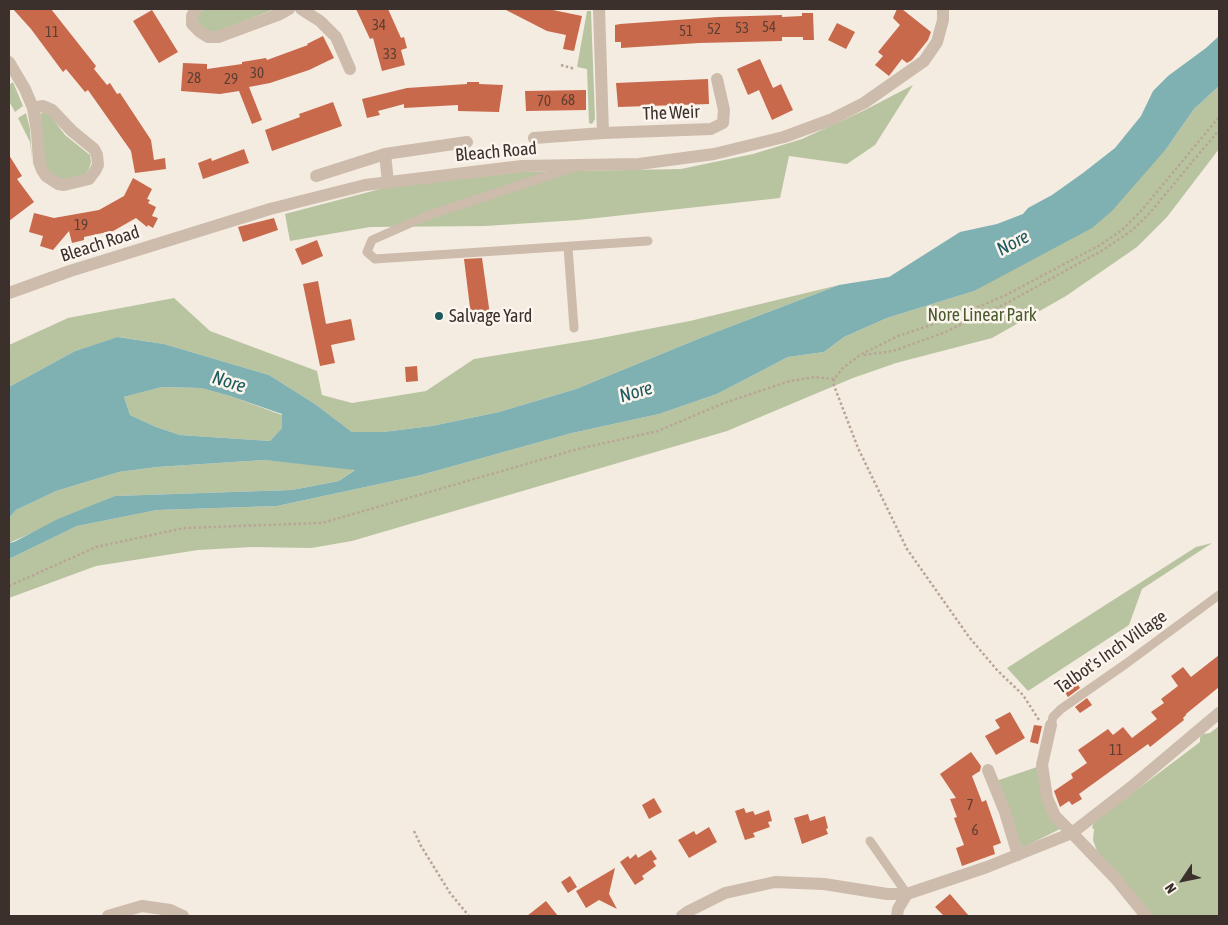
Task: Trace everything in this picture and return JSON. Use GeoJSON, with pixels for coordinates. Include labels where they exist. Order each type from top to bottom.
{"type":"FeatureCollection","features":[{"type":"Feature","properties":{"kind":"street"},"geometry":{"type":"LineString","coordinates":[[196,9],[192,16],[192,24],[208,37],[218,37],[289,9]]}},
{"type":"Feature","properties":{"kind":"street"},"geometry":{"type":"LineString","coordinates":[[301,9],[320,21],[336,38],[350,69]]}},
{"type":"Feature","properties":{"kind":"street"},"geometry":{"type":"LineString","coordinates":[[599,9],[603,133]]}},
{"type":"Feature","properties":{"kind":"street","name":"Bleach Road"},"geometry":{"type":"LineString","coordinates":[[9,293],[70,271],[270,209],[365,185],[522,166],[639,164],[714,154],[784,138],[830,120],[864,103],[924,61],[937,42],[943,20],[943,9]]}},
{"type":"Feature","properties":{"kind":"street"},"geometry":{"type":"LineString","coordinates":[[9,62],[25,89],[33,108],[39,162],[46,176],[58,184],[64,185],[89,179],[98,165],[94,149],[72,131],[52,110],[43,106],[33,108]]}},
{"type":"Feature","properties":{"kind":"street","name":"The Weir"},"geometry":{"type":"LineString","coordinates":[[534,138],[711,129],[723,123],[724,110],[718,79]]}},
{"type":"Feature","properties":{"kind":"street"},"geometry":{"type":"LineString","coordinates":[[316,176],[384,154],[467,142]]}},
{"type":"Feature","properties":{"kind":"street"},"geometry":{"type":"LineString","coordinates":[[384,154],[388,182]]}},
{"type":"Feature","properties":{"kind":"street"},"geometry":{"type":"LineString","coordinates":[[682,916],[725,893],[775,882],[824,884],[887,894],[907,894],[1018,855],[1072,833],[1130,788],[1219,713]]}},
{"type":"Feature","properties":{"kind":"street","name":"Talbot's Inch Village"},"geometry":{"type":"LineString","coordinates":[[1050,725],[1042,765],[1046,798],[1055,816],[1116,879],[1146,916]]}},
{"type":"Feature","properties":{"kind":"street"},"geometry":{"type":"LineString","coordinates":[[988,770],[1005,812],[1018,855]]}},
{"type":"Feature","properties":{"kind":"street"},"geometry":{"type":"LineString","coordinates":[[897,916],[898,909],[907,894]]}},
{"type":"Feature","properties":{"kind":"street"},"geometry":{"type":"LineString","coordinates":[[108,916],[142,906],[170,910],[183,916]]}},
{"type":"Feature","properties":{"kind":"lane"},"geometry":{"type":"LineString","coordinates":[[580,164],[429,216],[372,240],[367,252],[375,259],[648,242]]}},
{"type":"Feature","properties":{"kind":"lane"},"geometry":{"type":"LineString","coordinates":[[568,246],[574,328]]}},
{"type":"Feature","properties":{"kind":"lane","name":"Talbot's Inch Village"},"geometry":{"type":"LineString","coordinates":[[1050,725],[1053,717],[1061,709],[1127,663],[1219,594]]}},
{"type":"Feature","properties":{"kind":"lane"},"geometry":{"type":"LineString","coordinates":[[870,842],[907,894]]}},
{"type":"Feature","properties":{"kind":"path"},"geometry":{"type":"LineString","coordinates":[[560,66],[575,69]]}},
{"type":"Feature","properties":{"kind":"path"},"geometry":{"type":"LineString","coordinates":[[1050,725],[1046,725],[1039,720],[1023,695],[997,670],[969,637],[907,549],[858,448],[833,383],[834,379],[843,368],[860,355],[898,336],[949,319],[1004,296],[1100,245],[1122,230],[1141,211],[1219,117]]}},
{"type":"Feature","properties":{"kind":"path"},"geometry":{"type":"LineString","coordinates":[[860,355],[893,351],[943,333],[1005,304],[1103,250],[1131,231],[1148,215],[1219,130]]}},
{"type":"Feature","properties":{"kind":"path"},"geometry":{"type":"LineString","coordinates":[[9,586],[96,548],[184,528],[322,523],[578,449],[658,431],[724,403],[790,381],[815,377],[834,379]]}},
{"type":"Feature","properties":{"kind":"path"},"geometry":{"type":"LineString","coordinates":[[414,831],[450,893],[469,916]]}},
{"type":"Feature","properties":{"kind":"green space"},"geometry":{"type":"Polygon","coordinates":[[[205,9],[275,9],[216,32],[210,32],[202,29],[196,17],[197,13],[205,9]]]}},
{"type":"Feature","properties":{"kind":"green space"},"geometry":{"type":"Polygon","coordinates":[[[587,11],[591,11],[595,119],[592,124],[589,123],[587,69],[577,67],[587,11]]]}},
{"type":"Feature","properties":{"kind":"green space"},"geometry":{"type":"Polygon","coordinates":[[[13,82],[23,106],[15,112],[9,101],[9,85],[13,82]]]}},
{"type":"Feature","properties":{"kind":"green space"},"geometry":{"type":"Polygon","coordinates":[[[913,85],[875,145],[847,164],[789,156],[780,198],[578,220],[485,226],[370,227],[290,241],[285,214],[384,188],[520,172],[681,169],[753,154],[802,139],[913,85]]]}},
{"type":"Feature","properties":{"kind":"green space","name":"Nore Linear Park"},"geometry":{"type":"Polygon","coordinates":[[[1219,86],[1219,149],[1167,217],[1137,247],[1066,296],[992,338],[896,363],[853,378],[727,431],[352,541],[311,548],[252,547],[198,550],[96,566],[9,598],[9,559],[77,526],[157,510],[277,506],[421,475],[572,433],[659,414],[717,394],[788,357],[824,352],[844,337],[887,318],[974,291],[1166,149],[1194,109],[1219,86]]]}},
{"type":"Feature","properties":{"kind":"green space"},"geometry":{"type":"Polygon","coordinates":[[[44,112],[50,115],[65,135],[90,155],[91,162],[85,175],[60,180],[49,173],[45,164],[40,114],[44,112]]]}},
{"type":"Feature","properties":{"kind":"green space"},"geometry":{"type":"Polygon","coordinates":[[[26,113],[30,129],[32,159],[30,142],[18,118],[26,113]]]}},
{"type":"Feature","properties":{"kind":"green space"},"geometry":{"type":"Polygon","coordinates":[[[839,285],[703,337],[576,389],[499,412],[432,426],[383,432],[352,432],[315,404],[269,375],[164,344],[119,337],[75,351],[9,387],[9,345],[68,318],[174,298],[210,331],[317,371],[322,395],[352,403],[426,391],[474,359],[690,321],[839,285]]]}},
{"type":"Feature","properties":{"kind":"green space"},"geometry":{"type":"Polygon","coordinates":[[[162,387],[201,388],[230,396],[282,415],[282,428],[270,441],[180,435],[130,415],[124,397],[162,387]]]}},
{"type":"Feature","properties":{"kind":"green space"},"geometry":{"type":"Polygon","coordinates":[[[264,460],[356,469],[339,481],[292,490],[115,496],[9,543],[9,518],[16,510],[56,491],[119,472],[157,467],[264,460]]]}},
{"type":"Feature","properties":{"kind":"green space"},"geometry":{"type":"Polygon","coordinates":[[[1212,543],[1142,589],[1129,625],[1028,691],[1007,668],[1196,547],[1212,543]]]}},
{"type":"Feature","properties":{"kind":"green space"},"geometry":{"type":"Polygon","coordinates":[[[1219,726],[1219,916],[1151,916],[1097,851],[1093,840],[1094,829],[1092,828],[1094,822],[1200,742],[1200,737],[1203,734],[1210,733],[1219,726]]]}},
{"type":"Feature","properties":{"kind":"green space"},"geometry":{"type":"Polygon","coordinates":[[[1037,767],[1060,829],[1022,848],[996,781],[1037,767]]]}},
{"type":"Feature","properties":{"kind":"water","name":"Nore"},"geometry":{"type":"Polygon","coordinates":[[[1219,36],[1219,86],[1194,109],[1166,149],[1112,211],[1092,228],[974,291],[887,318],[844,337],[824,352],[788,357],[717,394],[659,414],[572,433],[421,475],[277,506],[157,510],[77,526],[9,559],[9,543],[58,519],[115,496],[292,490],[339,481],[355,470],[264,460],[157,467],[119,472],[56,491],[16,510],[9,518],[9,387],[75,351],[118,337],[164,344],[269,375],[315,404],[352,432],[383,432],[432,426],[499,412],[576,389],[703,337],[839,285],[889,277],[960,232],[997,224],[1023,214],[1028,208],[1052,195],[1115,148],[1141,116],[1153,91],[1168,76],[1219,36]],[[162,387],[124,397],[130,415],[180,435],[270,441],[282,428],[282,414],[201,388],[162,387]]]}},
{"type":"Feature","properties":{"kind":"building"},"geometry":{"type":"Polygon","coordinates":[[[13,9],[51,9],[96,66],[94,69],[107,85],[110,83],[117,94],[120,93],[151,140],[154,160],[165,158],[166,169],[135,173],[131,151],[88,90],[85,92],[66,69],[63,72],[31,29],[13,9]]]}},
{"type":"Feature","properties":{"kind":"building"},"geometry":{"type":"Polygon","coordinates":[[[356,9],[388,9],[401,38],[404,37],[407,48],[401,50],[405,65],[382,71],[373,38],[370,39],[356,9]]]}},
{"type":"Feature","properties":{"kind":"building"},"geometry":{"type":"Polygon","coordinates":[[[504,9],[548,9],[582,16],[574,51],[563,49],[566,35],[547,31],[504,9]]]}},
{"type":"Feature","properties":{"kind":"building"},"geometry":{"type":"Polygon","coordinates":[[[897,9],[902,9],[931,32],[928,40],[912,60],[907,63],[902,59],[889,76],[875,65],[883,56],[878,52],[900,25],[893,18],[897,9]]]}},
{"type":"Feature","properties":{"kind":"building"},"geometry":{"type":"Polygon","coordinates":[[[152,10],[178,52],[159,63],[133,21],[152,10]]]}},
{"type":"Feature","properties":{"kind":"building"},"geometry":{"type":"Polygon","coordinates":[[[802,13],[813,13],[814,40],[803,40],[803,37],[782,37],[782,41],[699,43],[621,48],[621,42],[615,42],[615,25],[620,24],[718,17],[802,16],[802,13]]]}},
{"type":"Feature","properties":{"kind":"building"},"geometry":{"type":"Polygon","coordinates":[[[837,23],[855,32],[846,49],[828,40],[837,23]]]}},
{"type":"Feature","properties":{"kind":"building"},"geometry":{"type":"Polygon","coordinates":[[[323,36],[334,58],[309,70],[270,83],[249,87],[262,120],[252,124],[239,91],[220,94],[181,91],[183,63],[207,64],[207,69],[266,58],[267,60],[308,45],[323,36]]]}},
{"type":"Feature","properties":{"kind":"building"},"geometry":{"type":"Polygon","coordinates":[[[760,59],[773,88],[781,84],[793,110],[772,120],[759,90],[748,95],[737,69],[760,59]]]}},
{"type":"Feature","properties":{"kind":"building"},"geometry":{"type":"Polygon","coordinates":[[[708,79],[709,104],[618,107],[616,83],[708,79]]]}},
{"type":"Feature","properties":{"kind":"building"},"geometry":{"type":"Polygon","coordinates":[[[467,82],[503,85],[499,112],[458,111],[458,105],[404,108],[404,104],[378,111],[380,115],[367,118],[362,99],[407,88],[467,84],[467,82]]]}},
{"type":"Feature","properties":{"kind":"building"},"geometry":{"type":"Polygon","coordinates":[[[586,90],[586,110],[526,111],[525,91],[586,90]]]}},
{"type":"Feature","properties":{"kind":"building"},"geometry":{"type":"Polygon","coordinates":[[[333,102],[342,126],[272,151],[265,130],[300,117],[299,114],[333,102]]]}},
{"type":"Feature","properties":{"kind":"building"},"geometry":{"type":"Polygon","coordinates":[[[244,149],[249,163],[203,179],[198,163],[211,158],[212,161],[244,149]]]}},
{"type":"Feature","properties":{"kind":"building"},"geometry":{"type":"Polygon","coordinates":[[[9,155],[22,176],[17,179],[34,202],[9,221],[9,155]]]}},
{"type":"Feature","properties":{"kind":"building"},"geometry":{"type":"Polygon","coordinates":[[[133,178],[152,189],[147,199],[150,200],[148,203],[156,207],[152,216],[158,218],[153,228],[148,225],[147,227],[136,218],[108,234],[107,232],[84,237],[84,240],[72,243],[69,231],[53,250],[40,246],[43,236],[29,232],[34,213],[54,218],[99,210],[124,196],[133,178]]]}},
{"type":"Feature","properties":{"kind":"building"},"geometry":{"type":"Polygon","coordinates":[[[274,218],[278,230],[243,242],[238,227],[274,218]]]}},
{"type":"Feature","properties":{"kind":"building"},"geometry":{"type":"Polygon","coordinates":[[[317,240],[323,256],[302,265],[295,249],[317,240]]]}},
{"type":"Feature","properties":{"kind":"building"},"geometry":{"type":"Polygon","coordinates":[[[482,258],[491,322],[472,324],[464,259],[482,258]]]}},
{"type":"Feature","properties":{"kind":"building"},"geometry":{"type":"Polygon","coordinates":[[[318,281],[326,324],[351,319],[355,340],[331,345],[335,363],[320,366],[303,284],[318,281]]]}},
{"type":"Feature","properties":{"kind":"building"},"geometry":{"type":"Polygon","coordinates":[[[417,366],[418,381],[406,382],[405,367],[417,366]]]}},
{"type":"Feature","properties":{"kind":"building"},"geometry":{"type":"Polygon","coordinates":[[[1219,655],[1219,687],[1186,714],[1183,718],[1184,720],[1150,747],[1148,744],[1079,794],[1082,799],[1072,805],[1069,801],[1060,807],[1054,791],[1073,778],[1071,774],[1087,763],[1078,750],[1108,729],[1113,735],[1123,727],[1132,738],[1157,719],[1151,712],[1164,703],[1161,699],[1178,686],[1171,676],[1183,667],[1191,677],[1219,655]]]}},
{"type":"Feature","properties":{"kind":"building"},"geometry":{"type":"Polygon","coordinates":[[[1072,676],[1080,688],[1068,697],[1060,685],[1072,676]]]}},
{"type":"Feature","properties":{"kind":"building"},"geometry":{"type":"Polygon","coordinates":[[[1087,698],[1092,705],[1080,713],[1075,707],[1087,698]]]}},
{"type":"Feature","properties":{"kind":"building"},"geometry":{"type":"Polygon","coordinates":[[[1010,712],[1025,738],[996,755],[985,736],[1000,728],[995,720],[1010,712]]]}},
{"type":"Feature","properties":{"kind":"building"},"geometry":{"type":"Polygon","coordinates":[[[1034,725],[1042,726],[1038,744],[1030,742],[1034,725]]]}},
{"type":"Feature","properties":{"kind":"building"},"geometry":{"type":"Polygon","coordinates":[[[971,752],[981,766],[980,771],[972,776],[982,802],[986,800],[1001,843],[993,846],[995,854],[962,866],[956,848],[964,845],[954,818],[957,817],[950,799],[956,798],[940,774],[971,752]]]}},
{"type":"Feature","properties":{"kind":"building"},"geometry":{"type":"Polygon","coordinates":[[[654,798],[662,812],[649,819],[642,805],[654,798]]]}},
{"type":"Feature","properties":{"kind":"building"},"geometry":{"type":"Polygon","coordinates":[[[744,808],[746,813],[753,811],[755,815],[769,810],[772,821],[768,822],[770,827],[753,833],[755,837],[745,840],[735,811],[744,808]]]}},
{"type":"Feature","properties":{"kind":"building"},"geometry":{"type":"Polygon","coordinates":[[[808,814],[810,821],[825,816],[828,834],[802,844],[794,818],[808,814]]]}},
{"type":"Feature","properties":{"kind":"building"},"geometry":{"type":"Polygon","coordinates":[[[709,827],[717,842],[689,858],[678,840],[694,831],[696,835],[709,827]]]}},
{"type":"Feature","properties":{"kind":"building"},"geometry":{"type":"Polygon","coordinates":[[[651,850],[657,859],[653,861],[656,866],[642,876],[644,879],[635,885],[620,862],[628,856],[630,859],[636,854],[638,858],[651,850]]]}},
{"type":"Feature","properties":{"kind":"building"},"geometry":{"type":"Polygon","coordinates":[[[615,868],[609,894],[617,909],[599,900],[586,908],[576,891],[615,868]]]}},
{"type":"Feature","properties":{"kind":"building"},"geometry":{"type":"Polygon","coordinates":[[[570,876],[577,887],[568,893],[561,882],[570,876]]]}},
{"type":"Feature","properties":{"kind":"building"},"geometry":{"type":"Polygon","coordinates":[[[950,894],[969,916],[944,916],[935,907],[950,894]]]}},
{"type":"Feature","properties":{"kind":"building"},"geometry":{"type":"Polygon","coordinates":[[[546,901],[558,916],[527,916],[546,901]]]}},
{"type":"Feature","properties":{"kind":"place","name":"Salvage Yard"},"geometry":{"type":"Point","coordinates":[439,316]}}]}
